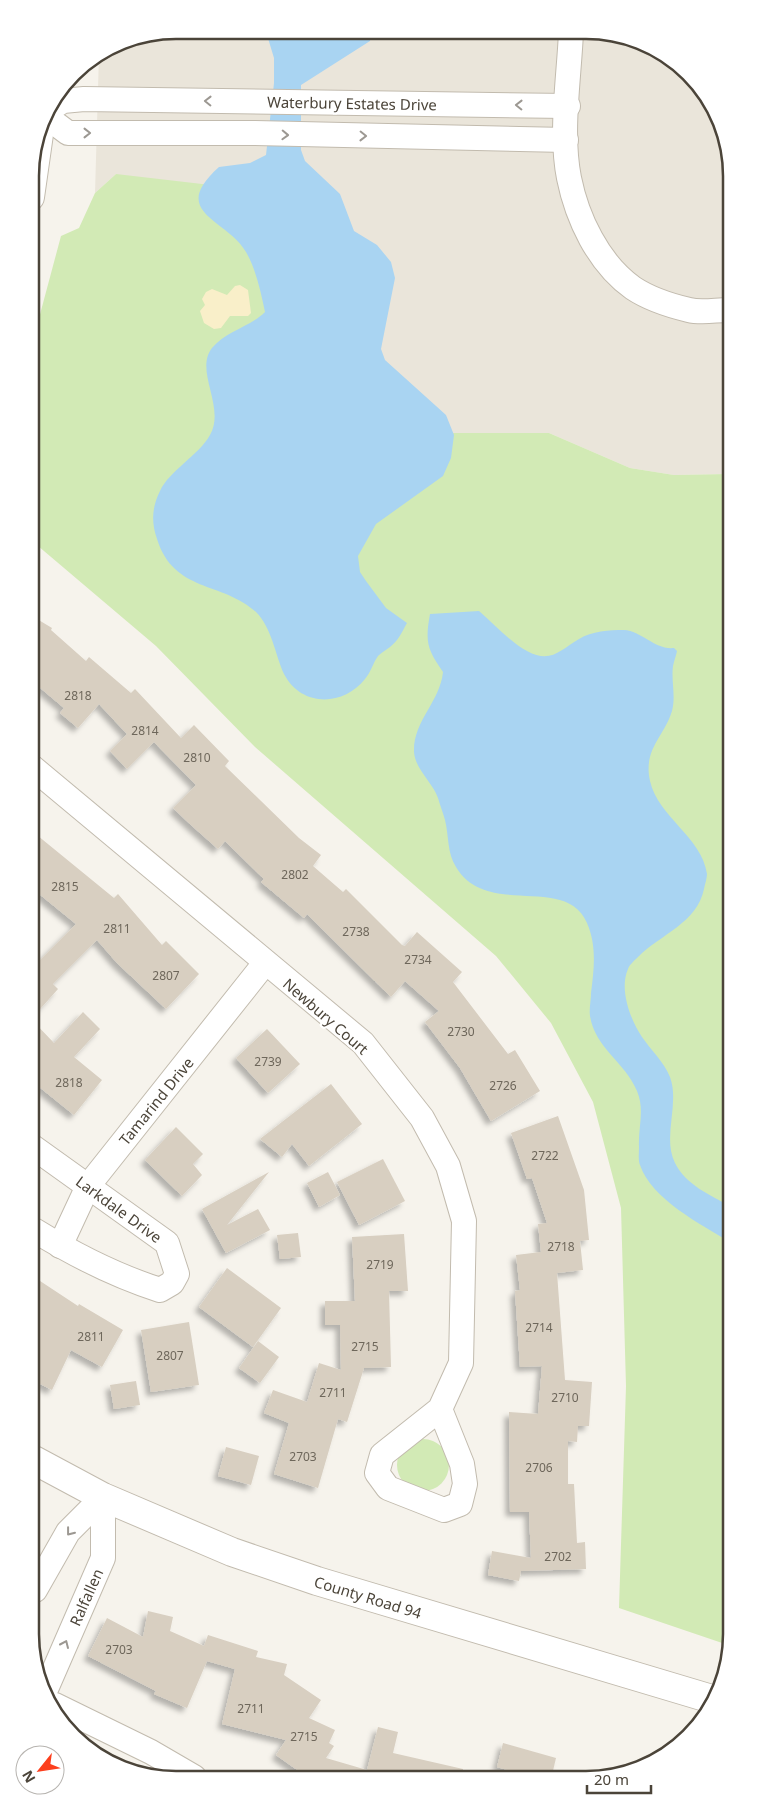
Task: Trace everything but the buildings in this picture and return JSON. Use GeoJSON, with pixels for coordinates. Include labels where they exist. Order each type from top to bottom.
{"type":"FeatureCollection","features":[{"type":"Feature","properties":{"kind":"street"},"geometry":{"type":"LineString","coordinates":[[571,39],[566,140],[569,177],[577,208],[592,243],[614,270],[633,288],[691,311],[723,310]]}},
{"type":"Feature","properties":{"kind":"street","name":"Waterbury Estates Drive"},"geometry":{"type":"LineString","coordinates":[[60,104],[84,99],[568,106]]}},
{"type":"Feature","properties":{"kind":"street"},"geometry":{"type":"LineString","coordinates":[[136,100],[137,133]]}},
{"type":"Feature","properties":{"kind":"street"},"geometry":{"type":"LineString","coordinates":[[51,120],[68,133],[255,134],[566,140]]}},
{"type":"Feature","properties":{"kind":"street","name":"Newbury Court"},"geometry":{"type":"LineString","coordinates":[[39,773],[363,1043],[422,1118],[448,1166],[464,1220],[461,1363],[440,1409]]}},
{"type":"Feature","properties":{"kind":"street","name":"Tamarind Drive"},"geometry":{"type":"LineString","coordinates":[[60,1246],[88,1186],[265,963]]}},
{"type":"Feature","properties":{"kind":"street","name":"Larkdale Drive"},"geometry":{"type":"LineString","coordinates":[[39,1152],[167,1243],[177,1274],[172,1283],[160,1290],[136,1283],[60,1246],[39,1233]]}},
{"type":"Feature","properties":{"kind":"street","name":"County Road 94"},"geometry":{"type":"LineString","coordinates":[[39,1463],[103,1497],[232,1552],[317,1581],[708,1698]]}},
{"type":"Feature","properties":{"kind":"street"},"geometry":{"type":"LineString","coordinates":[[39,1583],[68,1532],[103,1497]]}},
{"type":"Feature","properties":{"kind":"street","name":"Ralfallen"},"geometry":{"type":"LineString","coordinates":[[48,1684],[103,1558],[103,1497]]}},
{"type":"Feature","properties":{"kind":"street"},"geometry":{"type":"LineString","coordinates":[[59,1707],[151,1752],[184,1771]]}},
{"type":"Feature","properties":{"kind":"shaded area"},"geometry":{"type":"Polygon","coordinates":[[[176,39],[586,39],[613,41],[647,53],[677,73],[695,92],[713,123],[719,140],[723,176],[723,474],[674,475],[630,468],[549,433],[354,433],[116,174],[95,193],[99,63],[123,49],[149,41],[176,39]]]}},
{"type":"Feature","properties":{"kind":"green space"},"geometry":{"type":"Polygon","coordinates":[[[116,174],[279,193],[354,433],[549,433],[630,468],[674,475],[723,474],[723,1643],[619,1608],[626,1386],[621,1208],[593,1102],[551,1023],[496,956],[255,747],[156,646],[39,547],[39,318],[61,236],[79,228],[95,193],[116,174]]]}},
{"type":"Feature","properties":{"kind":"green space"},"geometry":{"type":"Polygon","coordinates":[[[418,1439],[428,1439],[437,1443],[445,1451],[449,1465],[445,1479],[437,1487],[428,1491],[418,1491],[409,1487],[401,1479],[397,1470],[397,1460],[401,1451],[409,1443],[418,1439]]]}},
{"type":"Feature","properties":{"kind":"sand"},"geometry":{"type":"Polygon","coordinates":[[[240,285],[248,290],[251,313],[248,316],[230,316],[221,328],[214,329],[204,323],[200,311],[205,305],[202,299],[206,292],[212,289],[227,295],[235,286],[240,285]]]}},
{"type":"Feature","properties":{"kind":"water"},"geometry":{"type":"Polygon","coordinates":[[[268,39],[370,39],[301,85],[301,150],[305,161],[340,194],[354,231],[377,245],[391,262],[395,278],[381,349],[385,360],[446,415],[454,435],[451,458],[443,476],[376,524],[358,556],[360,572],[366,581],[386,608],[407,623],[400,636],[378,656],[365,679],[356,688],[345,695],[323,699],[301,693],[291,685],[284,674],[266,626],[256,612],[243,602],[187,578],[175,569],[165,556],[157,539],[153,515],[155,503],[164,484],[205,442],[214,424],[215,413],[206,367],[207,357],[212,348],[224,337],[252,322],[265,312],[250,259],[237,240],[206,214],[200,205],[199,195],[205,182],[219,167],[250,163],[266,155],[274,83],[274,58],[268,39]]]}},
{"type":"Feature","properties":{"kind":"water"},"geometry":{"type":"Polygon","coordinates":[[[479,611],[508,638],[535,655],[549,656],[589,634],[612,630],[631,631],[661,646],[674,648],[677,651],[673,666],[674,700],[672,711],[649,760],[650,781],[662,806],[697,849],[703,861],[707,877],[700,901],[694,911],[677,927],[647,949],[630,966],[626,977],[625,995],[630,1013],[638,1030],[664,1066],[673,1087],[670,1142],[671,1153],[675,1163],[692,1183],[723,1202],[723,1238],[666,1200],[646,1177],[640,1165],[641,1105],[632,1081],[604,1046],[593,1027],[590,1013],[594,966],[592,940],[587,923],[577,908],[562,900],[487,891],[470,882],[453,862],[445,820],[436,792],[417,764],[414,752],[418,731],[437,693],[443,672],[429,645],[430,614],[479,611]]]}}]}
